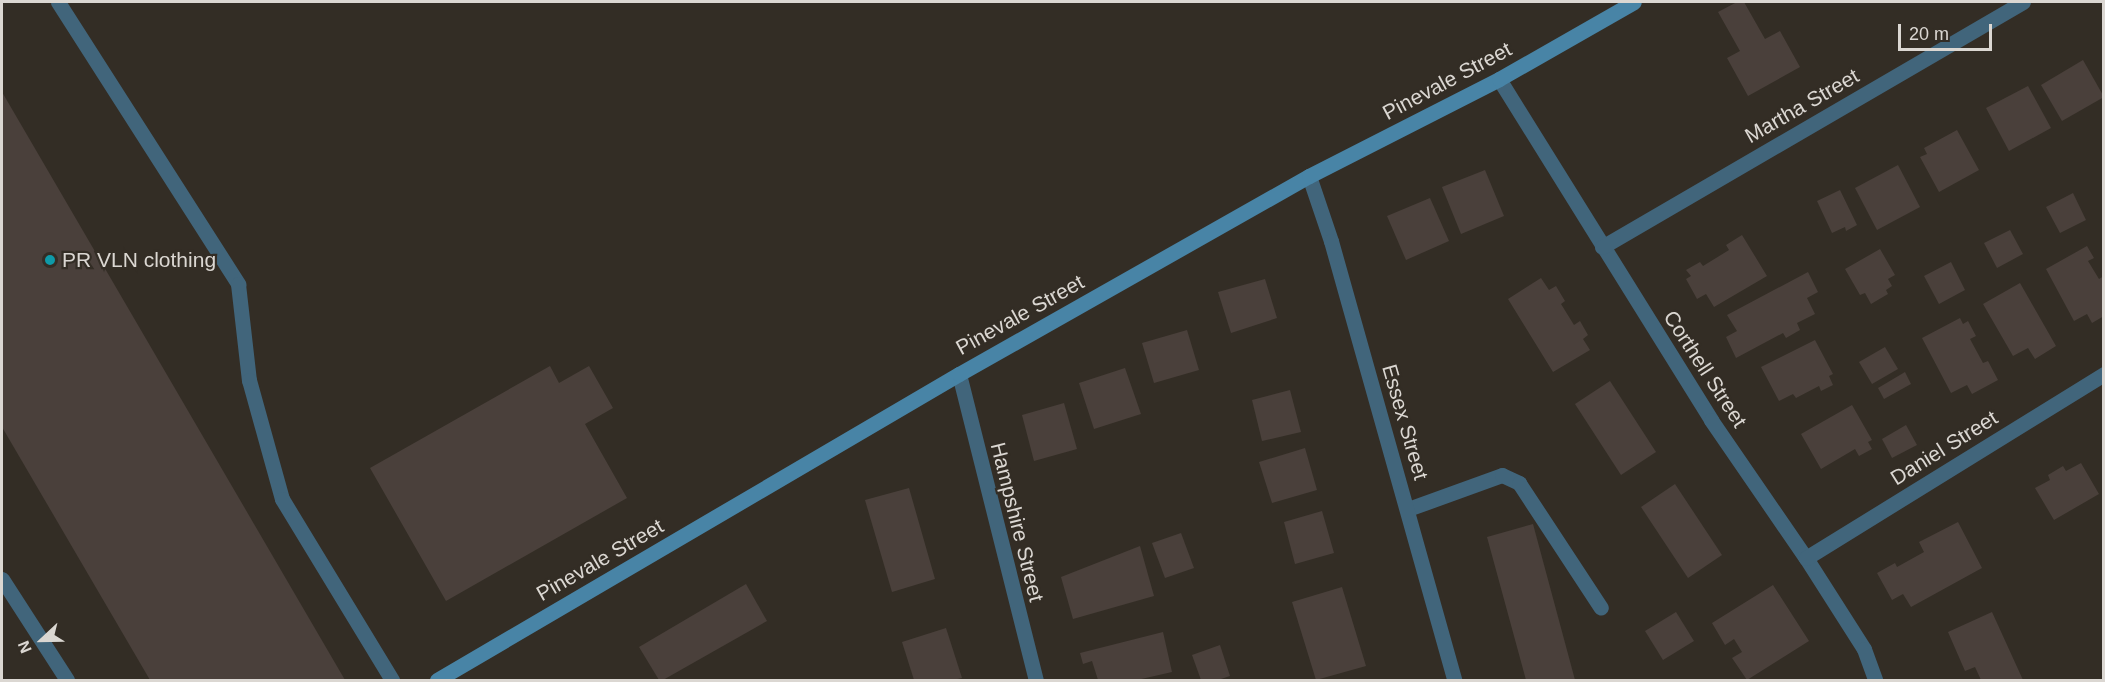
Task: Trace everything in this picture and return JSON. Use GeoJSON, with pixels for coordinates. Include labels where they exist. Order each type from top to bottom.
{"type":"FeatureCollection","features":[{"type":"Feature","properties":{"kind":"street"},"geometry":{"type":"LineString","coordinates":[[58,2],[238,284],[249,380],[282,499],[392,681]]}},
{"type":"Feature","properties":{"kind":"street","name":"Pinevale Street"},"geometry":{"type":"LineString","coordinates":[[437,681],[958,374],[1309,176],[1498,79],[1634,2]]}},
{"type":"Feature","properties":{"kind":"street","name":"Martha Street"},"geometry":{"type":"LineString","coordinates":[[1602,247],[2023,2]]}},
{"type":"Feature","properties":{"kind":"street","name":"Corthell Street"},"geometry":{"type":"LineString","coordinates":[[1498,79],[1711,420],[1806,558],[1864,649],[1875,681]]}},
{"type":"Feature","properties":{"kind":"street","name":"Essex Street"},"geometry":{"type":"LineString","coordinates":[[1309,176],[1331,241],[1408,509],[1454,681]]}},
{"type":"Feature","properties":{"kind":"street","name":"Hampshire Street"},"geometry":{"type":"LineString","coordinates":[[958,374],[1036,681]]}},
{"type":"Feature","properties":{"kind":"street","name":"Daniel Street"},"geometry":{"type":"LineString","coordinates":[[1806,558],[2103,374]]}},
{"type":"Feature","properties":{"kind":"street"},"geometry":{"type":"LineString","coordinates":[[1408,509],[1503,475],[1520,483],[1601,608]]}},
{"type":"Feature","properties":{"kind":"street"},"geometry":{"type":"LineString","coordinates":[[2,579],[67,681]]}},
{"type":"Feature","properties":{"kind":"building"},"geometry":{"type":"Polygon","coordinates":[[[1737,2],[1744,2],[1765,39],[1780,31],[1800,67],[1748,96],[1727,58],[1740,51],[1718,12],[1737,2]]]}},
{"type":"Feature","properties":{"kind":"building"},"geometry":{"type":"Polygon","coordinates":[[[2083,60],[2104,97],[2062,121],[2041,85],[2083,60]]]}},
{"type":"Feature","properties":{"kind":"building"},"geometry":{"type":"Polygon","coordinates":[[[2028,86],[2051,128],[2009,151],[1986,108],[2028,86]]]}},
{"type":"Feature","properties":{"kind":"building","name":"PR VLN clothing"},"geometry":{"type":"Polygon","coordinates":[[[2,92],[345,680],[150,680],[2,427],[2,92]]]}},
{"type":"Feature","properties":{"kind":"building"},"geometry":{"type":"Polygon","coordinates":[[[1957,130],[1979,170],[1939,192],[1920,157],[1927,154],[1924,148],[1957,130]]]}},
{"type":"Feature","properties":{"kind":"building"},"geometry":{"type":"Polygon","coordinates":[[[1898,165],[1920,207],[1877,230],[1855,188],[1898,165]]]}},
{"type":"Feature","properties":{"kind":"building"},"geometry":{"type":"Polygon","coordinates":[[[1485,170],[1504,216],[1461,234],[1442,187],[1485,170]]]}},
{"type":"Feature","properties":{"kind":"building"},"geometry":{"type":"Polygon","coordinates":[[[1840,190],[1857,225],[1846,231],[1845,227],[1832,233],[1817,201],[1840,190]]]}},
{"type":"Feature","properties":{"kind":"building"},"geometry":{"type":"Polygon","coordinates":[[[2073,193],[2086,220],[2060,233],[2046,207],[2073,193]]]}},
{"type":"Feature","properties":{"kind":"building"},"geometry":{"type":"Polygon","coordinates":[[[1430,198],[1449,241],[1406,260],[1387,216],[1430,198]]]}},
{"type":"Feature","properties":{"kind":"building"},"geometry":{"type":"Polygon","coordinates":[[[2010,230],[2023,254],[1997,268],[1984,243],[2010,230]]]}},
{"type":"Feature","properties":{"kind":"building"},"geometry":{"type":"Polygon","coordinates":[[[1742,235],[1767,276],[1714,307],[1706,294],[1697,299],[1686,279],[1691,276],[1686,270],[1700,262],[1703,266],[1729,250],[1726,245],[1742,235]]]}},
{"type":"Feature","properties":{"kind":"building"},"geometry":{"type":"Polygon","coordinates":[[[2087,246],[2094,258],[2088,261],[2099,279],[2104,276],[2104,316],[2092,323],[2087,314],[2074,321],[2046,269],[2087,246]]]}},
{"type":"Feature","properties":{"kind":"building"},"geometry":{"type":"Polygon","coordinates":[[[1880,249],[1895,275],[1888,279],[1892,286],[1886,290],[1888,294],[1871,304],[1865,293],[1860,295],[1845,269],[1880,249]]]}},
{"type":"Feature","properties":{"kind":"building"},"geometry":{"type":"Polygon","coordinates":[[[1951,262],[1965,290],[1939,304],[1924,276],[1951,262]]]}},
{"type":"Feature","properties":{"kind":"building"},"geometry":{"type":"Polygon","coordinates":[[[1808,272],[1818,292],[1807,298],[1815,314],[1797,323],[1800,330],[1786,338],[1783,333],[1736,358],[1726,337],[1737,331],[1727,315],[1808,272]]]}},
{"type":"Feature","properties":{"kind":"building"},"geometry":{"type":"Polygon","coordinates":[[[1541,278],[1549,290],[1556,286],[1565,301],[1561,304],[1574,325],[1580,321],[1588,335],[1583,339],[1590,350],[1553,372],[1508,299],[1541,278]]]}},
{"type":"Feature","properties":{"kind":"building"},"geometry":{"type":"Polygon","coordinates":[[[1265,279],[1277,318],[1231,333],[1218,292],[1265,279]]]}},
{"type":"Feature","properties":{"kind":"building"},"geometry":{"type":"Polygon","coordinates":[[[2020,283],[2056,346],[2035,359],[2028,348],[2013,356],[1983,304],[2020,283]]]}},
{"type":"Feature","properties":{"kind":"building"},"geometry":{"type":"Polygon","coordinates":[[[1960,318],[1963,324],[1968,321],[1976,336],[1970,339],[1983,363],[1988,361],[1998,380],[1972,394],[1967,385],[1951,393],[1922,338],[1960,318]]]}},
{"type":"Feature","properties":{"kind":"building"},"geometry":{"type":"Polygon","coordinates":[[[1187,330],[1199,370],[1154,383],[1142,343],[1187,330]]]}},
{"type":"Feature","properties":{"kind":"building"},"geometry":{"type":"Polygon","coordinates":[[[1815,340],[1833,374],[1829,376],[1833,385],[1821,391],[1819,386],[1796,398],[1793,394],[1779,401],[1761,367],[1815,340]]]}},
{"type":"Feature","properties":{"kind":"building"},"geometry":{"type":"Polygon","coordinates":[[[1885,347],[1898,369],[1872,384],[1859,362],[1885,347]]]}},
{"type":"Feature","properties":{"kind":"building"},"geometry":{"type":"Polygon","coordinates":[[[550,366],[559,383],[589,366],[613,408],[585,424],[627,498],[446,601],[370,468],[550,366]]]}},
{"type":"Feature","properties":{"kind":"building"},"geometry":{"type":"Polygon","coordinates":[[[1125,368],[1141,414],[1094,429],[1079,383],[1125,368]]]}},
{"type":"Feature","properties":{"kind":"building"},"geometry":{"type":"Polygon","coordinates":[[[1905,372],[1911,384],[1884,399],[1878,388],[1905,372]]]}},
{"type":"Feature","properties":{"kind":"building"},"geometry":{"type":"Polygon","coordinates":[[[1610,381],[1656,452],[1621,475],[1575,404],[1610,381]]]}},
{"type":"Feature","properties":{"kind":"building"},"geometry":{"type":"Polygon","coordinates":[[[1290,390],[1301,432],[1262,441],[1252,400],[1290,390]]]}},
{"type":"Feature","properties":{"kind":"building"},"geometry":{"type":"Polygon","coordinates":[[[1064,403],[1077,449],[1034,461],[1022,415],[1064,403]]]}},
{"type":"Feature","properties":{"kind":"building"},"geometry":{"type":"Polygon","coordinates":[[[1852,405],[1872,440],[1868,442],[1872,449],[1859,456],[1855,449],[1821,469],[1801,434],[1852,405]]]}},
{"type":"Feature","properties":{"kind":"building"},"geometry":{"type":"Polygon","coordinates":[[[1906,425],[1917,445],[1892,458],[1882,439],[1906,425]]]}},
{"type":"Feature","properties":{"kind":"building"},"geometry":{"type":"Polygon","coordinates":[[[1305,448],[1317,490],[1272,503],[1259,462],[1305,448]]]}},
{"type":"Feature","properties":{"kind":"building"},"geometry":{"type":"Polygon","coordinates":[[[2081,463],[2099,494],[2054,520],[2035,488],[2050,480],[2048,475],[2063,466],[2066,471],[2081,463]]]}},
{"type":"Feature","properties":{"kind":"building"},"geometry":{"type":"Polygon","coordinates":[[[1675,484],[1722,555],[1688,578],[1641,507],[1675,484]]]}},
{"type":"Feature","properties":{"kind":"building"},"geometry":{"type":"Polygon","coordinates":[[[909,488],[935,579],[892,592],[865,500],[909,488]]]}},
{"type":"Feature","properties":{"kind":"building"},"geometry":{"type":"Polygon","coordinates":[[[1322,511],[1334,553],[1295,564],[1284,522],[1322,511]]]}},
{"type":"Feature","properties":{"kind":"building"},"geometry":{"type":"Polygon","coordinates":[[[1958,522],[1982,568],[1911,607],[1903,594],[1892,600],[1877,573],[1895,563],[1897,567],[1924,552],[1919,542],[1958,522]]]}},
{"type":"Feature","properties":{"kind":"building"},"geometry":{"type":"Polygon","coordinates":[[[1533,524],[1575,680],[1526,680],[1487,537],[1533,524]]]}},
{"type":"Feature","properties":{"kind":"building"},"geometry":{"type":"Polygon","coordinates":[[[1181,533],[1194,568],[1165,578],[1152,543],[1181,533]]]}},
{"type":"Feature","properties":{"kind":"building"},"geometry":{"type":"Polygon","coordinates":[[[1140,546],[1154,596],[1073,619],[1061,577],[1140,546]]]}},
{"type":"Feature","properties":{"kind":"building"},"geometry":{"type":"Polygon","coordinates":[[[746,584],[767,621],[663,680],[659,680],[639,647],[746,584]]]}},
{"type":"Feature","properties":{"kind":"building"},"geometry":{"type":"Polygon","coordinates":[[[1773,585],[1809,641],[1747,680],[1732,658],[1742,652],[1734,639],[1725,645],[1712,623],[1773,585]]]}},
{"type":"Feature","properties":{"kind":"building"},"geometry":{"type":"Polygon","coordinates":[[[1342,587],[1366,666],[1316,680],[1292,602],[1342,587]]]}},
{"type":"Feature","properties":{"kind":"building"},"geometry":{"type":"Polygon","coordinates":[[[1676,612],[1694,641],[1663,660],[1645,631],[1676,612]]]}},
{"type":"Feature","properties":{"kind":"building"},"geometry":{"type":"Polygon","coordinates":[[[1992,612],[2023,680],[1981,680],[1975,667],[1965,671],[1948,632],[1992,612]]]}},
{"type":"Feature","properties":{"kind":"building"},"geometry":{"type":"Polygon","coordinates":[[[946,628],[962,678],[914,680],[902,642],[946,628]]]}},
{"type":"Feature","properties":{"kind":"building"},"geometry":{"type":"Polygon","coordinates":[[[1163,632],[1172,672],[1137,680],[1098,680],[1092,661],[1083,664],[1080,653],[1163,632]]]}},
{"type":"Feature","properties":{"kind":"building"},"geometry":{"type":"Polygon","coordinates":[[[1220,645],[1230,676],[1218,680],[1201,680],[1192,655],[1220,645]]]}},
{"type":"Feature","properties":{"kind":"place","name":"PR VLN clothing"},"geometry":{"type":"Point","coordinates":[50,260]}}]}
